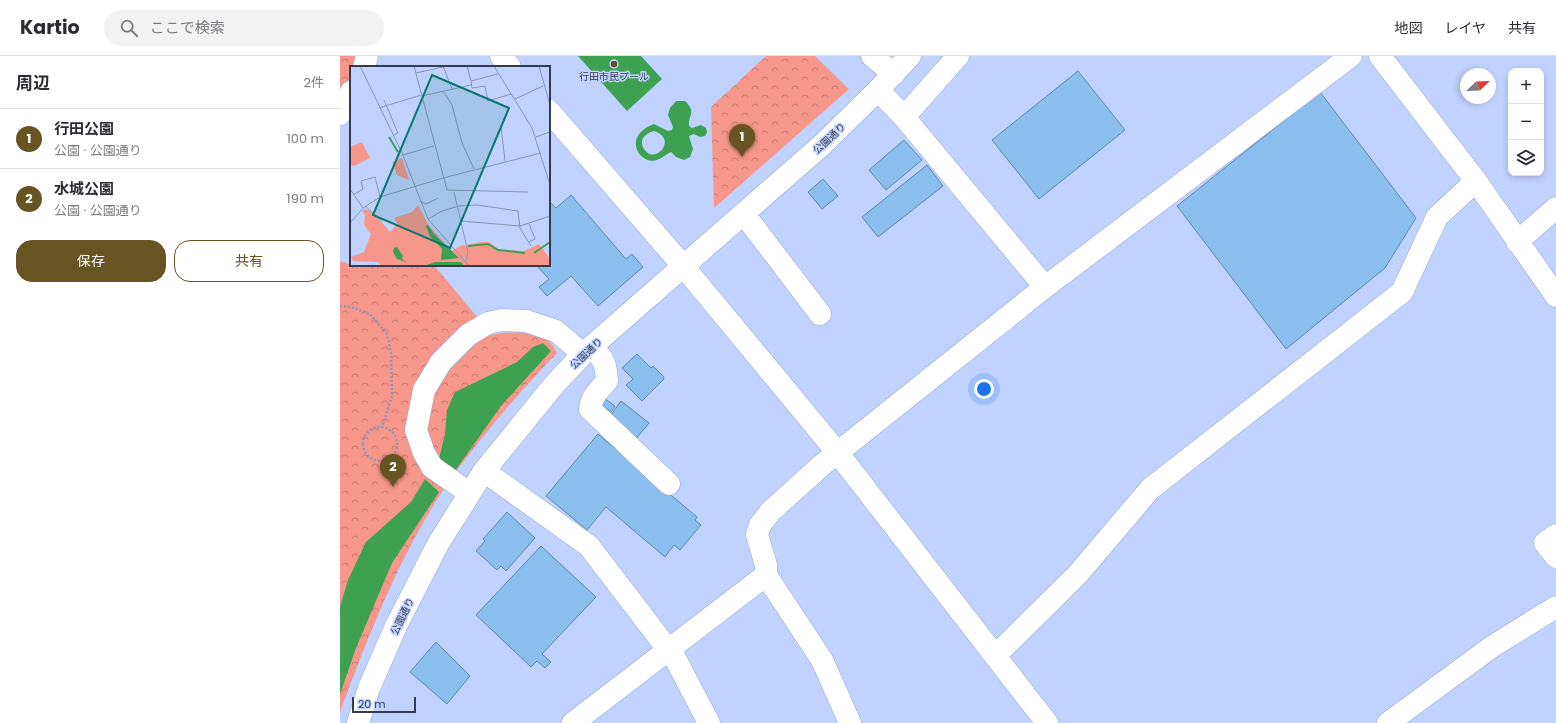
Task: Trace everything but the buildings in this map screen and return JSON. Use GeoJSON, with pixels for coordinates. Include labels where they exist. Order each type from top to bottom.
{"type":"FeatureCollection","features":[{"type":"Feature","properties":{"kind":"street"},"geometry":{"type":"LineString","coordinates":[[364,66],[367,56]]}},
{"type":"Feature","properties":{"kind":"street"},"geometry":{"type":"LineString","coordinates":[[501,56],[509,66]]}},
{"type":"Feature","properties":{"kind":"street"},"geometry":{"type":"LineString","coordinates":[[872,56],[894,74]]}},
{"type":"Feature","properties":{"kind":"street","name":"公園通り"},"geometry":{"type":"LineString","coordinates":[[358,723],[369,688],[396,626],[438,544],[461,487],[484,471],[554,385],[587,350],[684,267],[823,144],[894,74],[910,56]]}},
{"type":"Feature","properties":{"kind":"street"},"geometry":{"type":"LineString","coordinates":[[904,117],[958,56]]}},
{"type":"Feature","properties":{"kind":"street"},"geometry":{"type":"LineString","coordinates":[[850,723],[822,660],[766,575],[766,565],[757,535],[760,525],[770,512],[837,452],[1045,287],[1351,56]]}},
{"type":"Feature","properties":{"kind":"street"},"geometry":{"type":"LineString","coordinates":[[1380,56],[1476,181],[1556,296]]}},
{"type":"Feature","properties":{"kind":"street"},"geometry":{"type":"LineString","coordinates":[[878,90],[904,117],[1045,287]]}},
{"type":"Feature","properties":{"kind":"street"},"geometry":{"type":"LineString","coordinates":[[340,114],[350,94]]}},
{"type":"Feature","properties":{"kind":"street"},"geometry":{"type":"LineString","coordinates":[[550,112],[684,267],[837,452],[1047,723]]}},
{"type":"Feature","properties":{"kind":"street"},"geometry":{"type":"LineString","coordinates":[[996,656],[1078,574],[1150,489],[1402,292],[1437,217],[1476,181]]}},
{"type":"Feature","properties":{"kind":"street"},"geometry":{"type":"LineString","coordinates":[[1517,242],[1556,208]]}},
{"type":"Feature","properties":{"kind":"street"},"geometry":{"type":"LineString","coordinates":[[744,214],[820,314]]}},
{"type":"Feature","properties":{"kind":"street"},"geometry":{"type":"LineString","coordinates":[[461,487],[432,467],[424,454],[416,430],[424,390],[441,362],[468,335],[488,323],[502,320],[526,321],[556,331],[603,359],[606,366],[607,381],[595,395],[591,402],[590,409],[670,484]]}},
{"type":"Feature","properties":{"kind":"street"},"geometry":{"type":"LineString","coordinates":[[484,471],[589,546],[676,660],[709,723]]}},
{"type":"Feature","properties":{"kind":"street"},"geometry":{"type":"LineString","coordinates":[[1556,535],[1545,543],[1556,557]]}},
{"type":"Feature","properties":{"kind":"street"},"geometry":{"type":"LineString","coordinates":[[574,723],[668,649],[766,575]]}},
{"type":"Feature","properties":{"kind":"street"},"geometry":{"type":"LineString","coordinates":[[1391,721],[1493,646],[1556,607]]}},
{"type":"Feature","properties":{"kind":"path"},"geometry":{"type":"LineString","coordinates":[[340,306],[351,307],[370,314],[388,334],[391,353],[392,396],[382,427]]}},
{"type":"Feature","properties":{"kind":"path"},"geometry":{"type":"LineString","coordinates":[[382,427],[393,434],[397,446],[390,458],[384,461],[378,461],[366,455],[363,442],[369,431],[382,427]]}},
{"type":"Feature","properties":{"kind":"green space"},"geometry":{"type":"Polygon","coordinates":[[[340,56],[359,56],[355,66],[350,66],[350,77],[340,97],[340,56]]]}},
{"type":"Feature","properties":{"kind":"green space"},"geometry":{"type":"Polygon","coordinates":[[[766,56],[815,56],[849,89],[714,208],[711,107],[766,56]]]}},
{"type":"Feature","properties":{"kind":"green space"},"geometry":{"type":"Polygon","coordinates":[[[340,261],[350,264],[350,266],[360,268],[361,266],[435,266],[492,335],[522,333],[538,336],[550,342],[557,353],[518,395],[493,425],[457,470],[438,498],[390,587],[340,712],[340,261]]]}},
{"type":"Feature","properties":{"kind":"shaded area"},"geometry":{"type":"Polygon","coordinates":[[[578,56],[641,56],[662,79],[627,111],[578,56]]]}},
{"type":"Feature","properties":{"kind":"shaded area"},"geometry":{"type":"Polygon","coordinates":[[[676,101],[685,101],[691,108],[689,126],[692,128],[701,125],[706,128],[707,132],[705,136],[700,137],[694,134],[689,136],[693,149],[690,157],[684,160],[676,157],[671,152],[657,160],[651,161],[645,159],[640,155],[637,149],[636,143],[638,136],[654,124],[668,131],[672,130],[673,127],[668,115],[670,108],[676,101]],[[654,131],[648,133],[642,139],[642,145],[648,153],[658,153],[662,149],[664,140],[661,135],[654,131]]]}},
{"type":"Feature","properties":{"kind":"shaded area"},"geometry":{"type":"Polygon","coordinates":[[[543,343],[551,351],[501,406],[455,471],[439,459],[445,434],[447,410],[455,392],[517,362],[533,347],[543,343]]]}},
{"type":"Feature","properties":{"kind":"shaded area"},"geometry":{"type":"Polygon","coordinates":[[[425,479],[439,492],[392,563],[356,648],[340,694],[340,607],[348,580],[366,542],[411,502],[425,479]]]}},
{"type":"Feature","properties":{"kind":"place","name":"行田市民プール"},"geometry":{"type":"Point","coordinates":[614,64]}},
{"type":"Feature","properties":{"kind":"place","name":"行田公園"},"geometry":{"type":"Point","coordinates":[742,157]}},
{"type":"Feature","properties":{"kind":"place","name":"水城公園"},"geometry":{"type":"Point","coordinates":[393,487]}}]}
